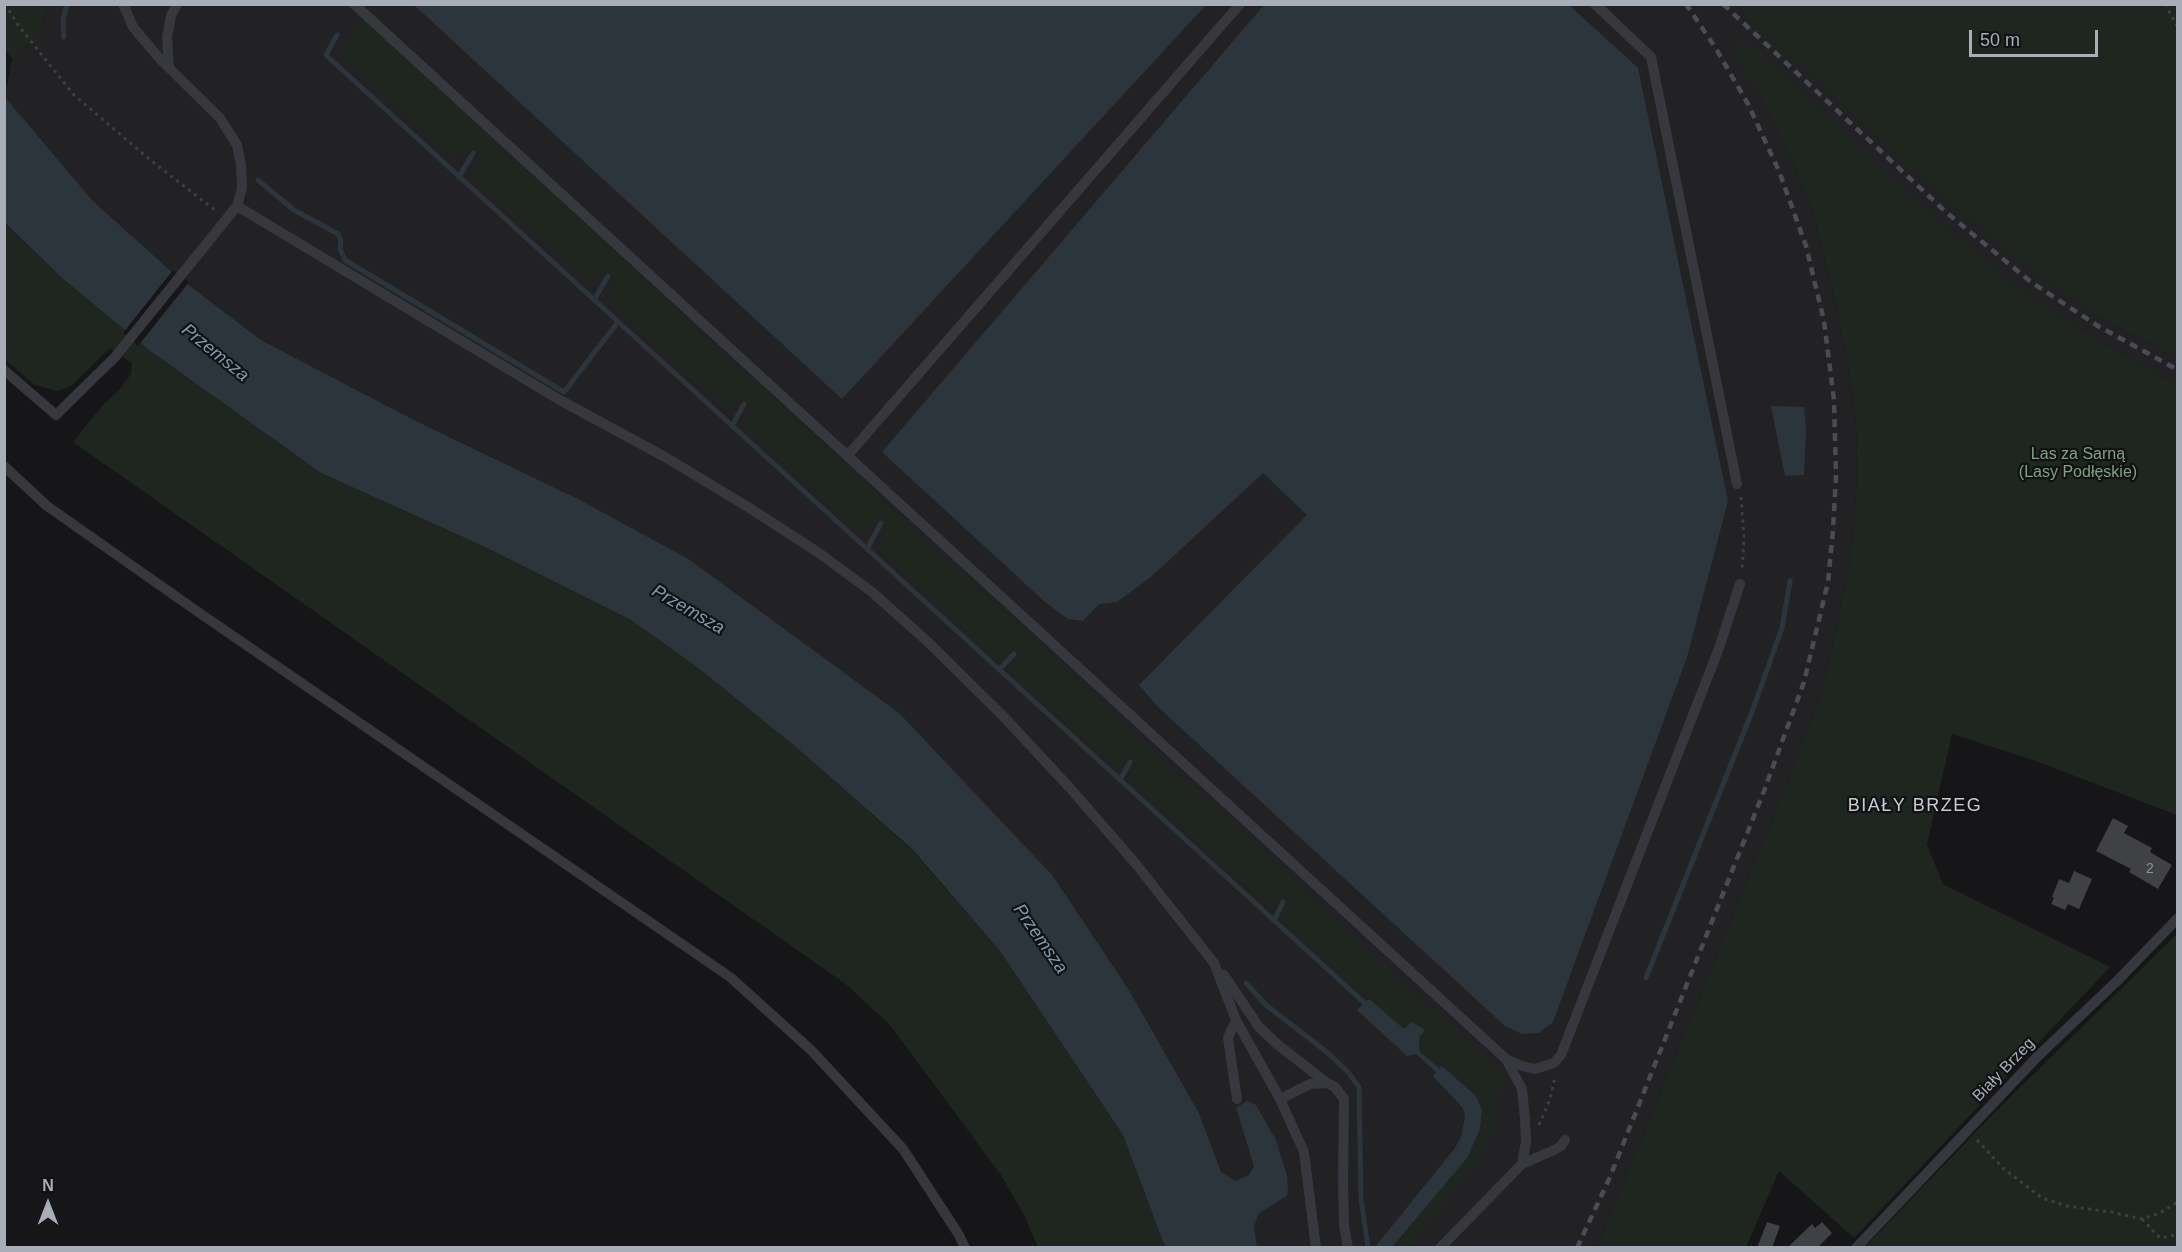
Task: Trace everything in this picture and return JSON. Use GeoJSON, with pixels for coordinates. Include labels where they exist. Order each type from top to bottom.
{"type":"FeatureCollection","features":[{"type":"Feature","properties":{"kind":"lane"},"geometry":{"type":"LineString","coordinates":[[4,370],[57,415],[115,357],[237,206],[242,188],[237,145],[220,118],[169,68],[133,27],[123,4]]}},
{"type":"Feature","properties":{"kind":"lane"},"geometry":{"type":"LineString","coordinates":[[169,68],[167,37],[171,16],[177,4]]}},
{"type":"Feature","properties":{"kind":"lane"},"geometry":{"type":"LineString","coordinates":[[354,4],[1506,1059],[1522,1066],[1535,1069],[1554,1063],[1561,1055],[1719,648],[1740,584]]}},
{"type":"Feature","properties":{"kind":"lane"},"geometry":{"type":"LineString","coordinates":[[848,455],[1240,4]]}},
{"type":"Feature","properties":{"kind":"lane"},"geometry":{"type":"LineString","coordinates":[[1595,4],[1651,57],[1737,484]]}},
{"type":"Feature","properties":{"kind":"lane"},"geometry":{"type":"LineString","coordinates":[[237,206],[558,399],[665,457],[748,507],[819,553],[872,592],[928,642],[1004,717],[1136,864],[1237,993],[1259,1027],[1278,1045],[1340,1092],[1345,1105],[1343,1180],[1344,1225],[1348,1248]]}},
{"type":"Feature","properties":{"kind":"lane"},"geometry":{"type":"LineString","coordinates":[[4,466],[47,506],[730,977],[811,1050],[903,1149],[959,1235],[965,1248]]}},
{"type":"Feature","properties":{"kind":"lane","name":"Biały Brzeg"},"geometry":{"type":"LineString","coordinates":[[1856,1248],[2039,1055],[2119,979],[2178,918]]}},
{"type":"Feature","properties":{"kind":"lane"},"geometry":{"type":"LineString","coordinates":[[1214,963],[1236,1020],[1280,1099],[1304,1152],[1316,1248]]}},
{"type":"Feature","properties":{"kind":"lane"},"geometry":{"type":"LineString","coordinates":[[1236,1020],[1228,1038],[1237,1099]]}},
{"type":"Feature","properties":{"kind":"lane"},"geometry":{"type":"LineString","coordinates":[[1506,1059],[1522,1089],[1526,1142],[1522,1164]]}},
{"type":"Feature","properties":{"kind":"lane"},"geometry":{"type":"LineString","coordinates":[[1280,1099],[1310,1084],[1327,1083]]}},
{"type":"Feature","properties":{"kind":"lane"},"geometry":{"type":"LineString","coordinates":[[1440,1248],[1522,1164],[1561,1146],[1565,1140]]}},
{"type":"Feature","properties":{"kind":"path"},"geometry":{"type":"LineString","coordinates":[[5,4],[18,25],[73,94],[149,159],[227,219]]}},
{"type":"Feature","properties":{"kind":"path"},"geometry":{"type":"LineString","coordinates":[[2165,4],[2178,27]]}},
{"type":"Feature","properties":{"kind":"path"},"geometry":{"type":"LineString","coordinates":[[1740,584],[1743,552],[1742,500]]}},
{"type":"Feature","properties":{"kind":"path"},"geometry":{"type":"LineString","coordinates":[[1539,1126],[1550,1099],[1561,1055]]}},
{"type":"Feature","properties":{"kind":"path"},"geometry":{"type":"LineString","coordinates":[[1968,1130],[2004,1169],[2042,1198],[2067,1206],[2142,1219],[2160,1213],[2178,1202]]}},
{"type":"Feature","properties":{"kind":"path"},"geometry":{"type":"LineString","coordinates":[[2142,1219],[2160,1238],[2172,1236],[2178,1230]]}},
{"type":"Feature","properties":{"kind":"shaded area"},"geometry":{"type":"Polygon","coordinates":[[[47,5],[1735,5],[1912,170],[2022,264],[2098,316],[2177,359],[2177,385],[2085,332],[2008,281],[1897,183],[1732,46],[1764,102],[1812,209],[1836,303],[1856,424],[1857,482],[1850,562],[1822,693],[1772,820],[1597,1247],[1257,1247],[1221,1172],[1199,1113],[1129,990],[1053,876],[576,498],[414,420],[261,340],[173,273],[93,201],[5,97],[12,59],[41,33],[47,5]]]}},
{"type":"Feature","properties":{"kind":"green space"},"geometry":{"type":"Polygon","coordinates":[[[4,5],[47,5],[41,33],[12,59],[5,49],[4,5]]]}},
{"type":"Feature","properties":{"kind":"green space"},"geometry":{"type":"Polygon","coordinates":[[[1735,5],[2177,5],[2177,359],[2098,316],[2022,264],[1912,170],[1735,5]]]}},
{"type":"Feature","properties":{"kind":"green space"},"geometry":{"type":"Polygon","coordinates":[[[364,18],[1505,1078],[1492,1106],[1493,1122],[1489,1140],[1478,1160],[1407,1247],[1392,1247],[1425,1208],[1480,1129],[1482,1110],[1475,1096],[1442,1066],[1440,1069],[1419,1051],[1419,1037],[1425,1030],[1404,1030],[1281,920],[1286,903],[1280,901],[1271,909],[1129,778],[1136,765],[1126,760],[1116,769],[1008,670],[1019,658],[1010,652],[998,661],[877,548],[888,528],[875,519],[861,534],[743,425],[752,410],[737,399],[728,411],[608,300],[616,283],[600,270],[589,284],[470,175],[480,159],[466,148],[452,157],[339,53],[364,18]]]}},
{"type":"Feature","properties":{"kind":"green space","name":"Las za Sarną (Lasy Podłęskie)"},"geometry":{"type":"Polygon","coordinates":[[[1749,43],[1897,183],[2008,281],[2085,332],[2177,385],[2177,815],[2033,760],[1952,734],[1927,845],[1943,884],[2110,967],[1854,1238],[1779,1171],[1746,1247],[1597,1247],[1822,693],[1850,562],[1857,482],[1856,424],[1836,303],[1812,209],[1764,102],[1731,46],[1749,43]]]}},
{"type":"Feature","properties":{"kind":"green space"},"geometry":{"type":"Polygon","coordinates":[[[4,223],[62,278],[149,350],[321,473],[485,547],[631,620],[697,667],[797,748],[912,850],[1000,951],[1123,1135],[1165,1247],[1038,1247],[1024,1215],[1001,1175],[890,1025],[847,985],[73,442],[102,406],[120,389],[131,374],[132,363],[110,348],[71,386],[58,391],[35,385],[5,360],[4,223]]]}},
{"type":"Feature","properties":{"kind":"green space"},"geometry":{"type":"Polygon","coordinates":[[[2177,934],[2177,1247],[1865,1247],[1996,1111],[2177,934]]]}},
{"type":"Feature","properties":{"kind":"water"},"geometry":{"type":"Polygon","coordinates":[[[414,5],[1206,5],[842,399],[414,5]]]}},
{"type":"Feature","properties":{"kind":"water"},"geometry":{"type":"Polygon","coordinates":[[[1264,5],[1569,5],[1638,68],[1728,501],[1687,657],[1553,1022],[1539,1033],[1522,1034],[1505,1026],[1158,707],[1139,685],[1307,515],[1263,473],[1152,576],[1117,602],[1099,604],[1083,621],[1068,619],[1045,602],[882,452],[1264,5]]]}},
{"type":"Feature","properties":{"kind":"water","name":"Przemsza"},"geometry":{"type":"Polygon","coordinates":[[[5,97],[93,201],[173,273],[261,340],[414,420],[576,498],[690,560],[899,713],[1053,876],[1129,990],[1199,1113],[1221,1172],[1235,1181],[1249,1175],[1254,1166],[1236,1108],[1247,1101],[1256,1105],[1276,1140],[1287,1176],[1288,1190],[1287,1196],[1259,1213],[1254,1226],[1257,1247],[1165,1247],[1123,1135],[1000,951],[912,849],[797,748],[697,667],[631,620],[485,547],[321,473],[149,350],[62,278],[5,223],[5,97]]]}},
{"type":"Feature","properties":{"kind":"water"},"geometry":{"type":"Polygon","coordinates":[[[1771,406],[1804,407],[1806,428],[1804,475],[1785,476],[1771,406]]]}},
{"type":"Feature","properties":{"kind":"water"},"geometry":{"type":"Polygon","coordinates":[[[1369,999],[1404,1029],[1412,1022],[1425,1030],[1419,1037],[1419,1051],[1439,1068],[1442,1066],[1476,1096],[1482,1110],[1480,1129],[1467,1158],[1392,1247],[1375,1247],[1455,1148],[1461,1137],[1465,1117],[1463,1108],[1433,1076],[1436,1072],[1416,1054],[1407,1056],[1357,1010],[1369,999]]]}},
{"type":"Feature","properties":{"kind":"pier"},"geometry":{"type":"Polygon","coordinates":[[[173,270],[189,282],[138,346],[123,333],[173,270]]]}},
{"type":"Feature","properties":{"kind":"building"},"geometry":{"type":"Polygon","coordinates":[[[2113,818],[2128,826],[2124,833],[2152,848],[2150,852],[2172,865],[2158,889],[2129,872],[2131,869],[2096,851],[2113,818]]]}},
{"type":"Feature","properties":{"kind":"building"},"geometry":{"type":"Polygon","coordinates":[[[2074,871],[2092,879],[2079,909],[2068,904],[2065,910],[2051,904],[2059,879],[2069,883],[2074,871]]]}},
{"type":"Feature","properties":{"kind":"building"},"geometry":{"type":"Polygon","coordinates":[[[1767,1222],[1780,1226],[1772,1248],[1757,1248],[1767,1222]]]}},
{"type":"Feature","properties":{"kind":"building"},"geometry":{"type":"Polygon","coordinates":[[[1822,1222],[1832,1233],[1817,1248],[1787,1248],[1812,1224],[1815,1228],[1822,1222]]]}},
{"type":"Feature","properties":{"kind":"waterway"},"geometry":{"type":"LineString","coordinates":[[64,37],[63,20],[67,4]]}},
{"type":"Feature","properties":{"kind":"waterway"},"geometry":{"type":"LineString","coordinates":[[337,35],[326,55],[1369,1007]]}},
{"type":"Feature","properties":{"kind":"waterway"},"geometry":{"type":"LineString","coordinates":[[459,177],[473,153]]}},
{"type":"Feature","properties":{"kind":"waterway"},"geometry":{"type":"LineString","coordinates":[[258,180],[294,210],[338,234],[341,241],[340,249],[345,260],[564,392],[618,322]]}},
{"type":"Feature","properties":{"kind":"waterway"},"geometry":{"type":"LineString","coordinates":[[594,300],[608,276]]}},
{"type":"Feature","properties":{"kind":"waterway"},"geometry":{"type":"LineString","coordinates":[[732,426],[744,404]]}},
{"type":"Feature","properties":{"kind":"waterway"},"geometry":{"type":"LineString","coordinates":[[867,549],[881,523]]}},
{"type":"Feature","properties":{"kind":"waterway"},"geometry":{"type":"LineString","coordinates":[[1646,978],[1753,709],[1782,628],[1790,581]]}},
{"type":"Feature","properties":{"kind":"waterway"},"geometry":{"type":"LineString","coordinates":[[999,670],[1014,654]]}},
{"type":"Feature","properties":{"kind":"waterway"},"geometry":{"type":"LineString","coordinates":[[1120,780],[1130,762]]}},
{"type":"Feature","properties":{"kind":"waterway"},"geometry":{"type":"LineString","coordinates":[[1274,921],[1283,902]]}},
{"type":"Feature","properties":{"kind":"waterway"},"geometry":{"type":"LineString","coordinates":[[1246,983],[1266,1005],[1328,1053],[1348,1072],[1359,1087],[1361,1198],[1368,1248]]}},
{"type":"Feature","properties":{"kind":"railway"},"geometry":{"type":"LineString","coordinates":[[1577,1248],[1610,1177],[1764,791],[1804,682],[1828,582],[1833,530],[1836,476],[1834,400],[1824,321],[1806,246],[1779,171],[1748,104],[1715,47],[1686,4]]}},
{"type":"Feature","properties":{"kind":"railway"},"geometry":{"type":"LineString","coordinates":[[1723,4],[1947,213],[2031,282],[2098,326],[2178,370]]}},
{"type":"Feature","properties":{"kind":"district","name":"BIAŁY BRZEG"},"geometry":{"type":"Point","coordinates":[1915,806]}}]}
